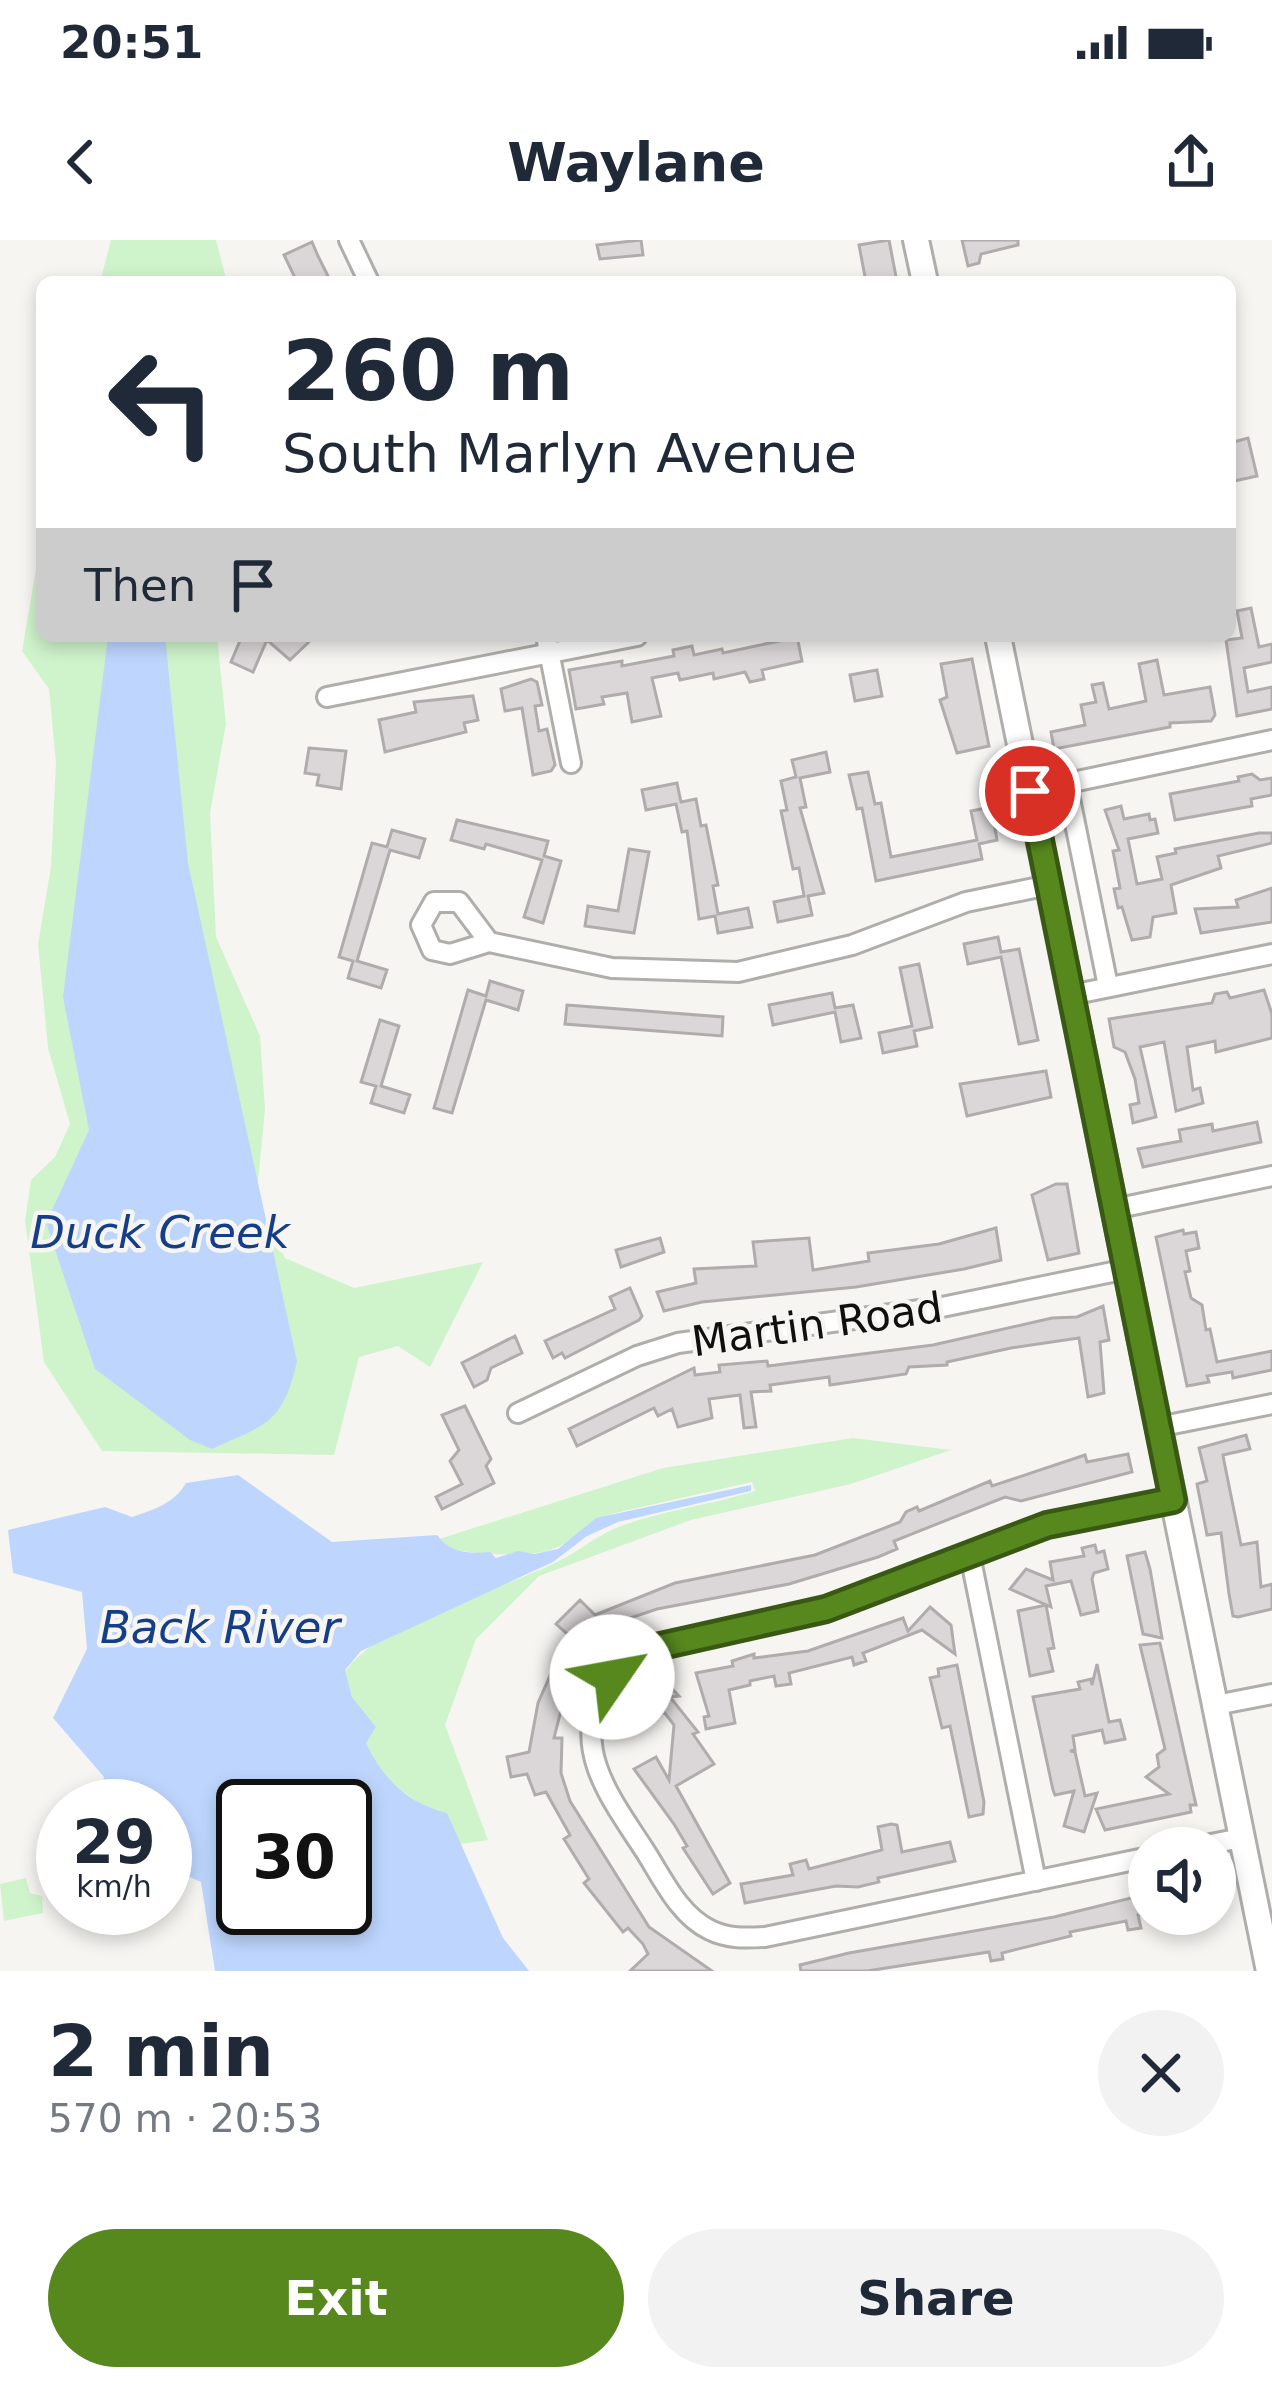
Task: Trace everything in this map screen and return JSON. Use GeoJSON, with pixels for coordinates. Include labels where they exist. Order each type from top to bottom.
{"type":"FeatureCollection","features":[{"type":"Feature","properties":{"kind":"street"},"geometry":{"type":"LineString","coordinates":[[916,240],[924,276]]}},
{"type":"Feature","properties":{"kind":"street"},"geometry":{"type":"LineString","coordinates":[[352,241],[367,276]]}},
{"type":"Feature","properties":{"kind":"street"},"geometry":{"type":"LineString","coordinates":[[327,697],[577,642]]}},
{"type":"Feature","properties":{"kind":"street"},"geometry":{"type":"LineString","coordinates":[[999,642],[1269,1971]]}},
{"type":"Feature","properties":{"kind":"street"},"geometry":{"type":"LineString","coordinates":[[547,645],[571,763]]}},
{"type":"Feature","properties":{"kind":"street"},"geometry":{"type":"LineString","coordinates":[[1030,791],[1272,740]]}},
{"type":"Feature","properties":{"kind":"street"},"geometry":{"type":"LineString","coordinates":[[1066,784],[1108,986]]}},
{"type":"Feature","properties":{"kind":"street"},"geometry":{"type":"LineString","coordinates":[[488,943],[612,968],[739,972],[852,945],[966,902],[1049,885]]}},
{"type":"Feature","properties":{"kind":"street"},"geometry":{"type":"LineString","coordinates":[[1071,994],[1272,953]]}},
{"type":"Feature","properties":{"kind":"street"},"geometry":{"type":"LineString","coordinates":[[1114,1209],[1272,1176]]}},
{"type":"Feature","properties":{"kind":"street","name":"Martin Road"},"geometry":{"type":"LineString","coordinates":[[518,1414],[637,1356],[678,1343],[942,1307],[1127,1269]]}},
{"type":"Feature","properties":{"kind":"street"},"geometry":{"type":"LineString","coordinates":[[1158,1427],[1272,1404]]}},
{"type":"Feature","properties":{"kind":"street"},"geometry":{"type":"LineString","coordinates":[[1128,1861],[765,1936],[730,1937],[711,1930],[680,1905],[600,1777],[590,1732],[599,1698],[622,1665],[652,1648],[826,1609],[1047,1525],[1173,1500]]}},
{"type":"Feature","properties":{"kind":"street"},"geometry":{"type":"LineString","coordinates":[[970,1555],[1036,1880]]}},
{"type":"Feature","properties":{"kind":"street"},"geometry":{"type":"LineString","coordinates":[[1216,1705],[1272,1694]]}},
{"type":"Feature","properties":{"kind":"street"},"geometry":{"type":"LineString","coordinates":[[1236,1839],[1241,1838]]}},
{"type":"Feature","properties":{"kind":"green space"},"geometry":{"type":"Polygon","coordinates":[[[111,240],[216,240],[225,276],[102,276],[111,240]]]}},
{"type":"Feature","properties":{"kind":"green space","name":"Duck Creek"},"geometry":{"type":"Polygon","coordinates":[[[36,569],[36,642],[218,642],[226,724],[210,813],[216,937],[260,1036],[265,1110],[256,1201],[285,1258],[354,1288],[483,1262],[430,1367],[398,1346],[359,1357],[334,1455],[102,1451],[44,1362],[25,1221],[31,1180],[55,1157],[70,1124],[48,1048],[38,944],[51,867],[56,763],[49,689],[22,651],[36,569]]]}},
{"type":"Feature","properties":{"kind":"green space"},"geometry":{"type":"Polygon","coordinates":[[[853,1438],[951,1450],[851,1484],[691,1520],[539,1576],[476,1639],[445,1725],[488,1840],[461,1844],[427,1808],[381,1777],[365,1743],[375,1727],[352,1697],[345,1671],[364,1651],[415,1620],[531,1574],[612,1530],[755,1491],[752,1482],[615,1513],[558,1547],[539,1552],[470,1552],[446,1548],[439,1539],[663,1468],[853,1438]]]}},
{"type":"Feature","properties":{"kind":"green space"},"geometry":{"type":"Polygon","coordinates":[[[26,1878],[30,1893],[36,1894],[36,1914],[4,1921],[0,1884],[26,1878]]]}},
{"type":"Feature","properties":{"kind":"water","name":"Duck Creek"},"geometry":{"type":"Polygon","coordinates":[[[107,642],[166,642],[188,863],[297,1361],[277,1411],[258,1428],[212,1449],[190,1440],[95,1369],[46,1223],[89,1130],[63,997],[107,642]]]}},
{"type":"Feature","properties":{"kind":"water","name":"Back River"},"geometry":{"type":"Polygon","coordinates":[[[238,1475],[332,1542],[437,1535],[454,1549],[490,1552],[496,1558],[518,1551],[534,1554],[558,1549],[596,1518],[751,1485],[751,1491],[618,1522],[587,1536],[553,1562],[361,1651],[345,1670],[352,1697],[376,1727],[366,1743],[373,1756],[408,1796],[447,1813],[503,1938],[529,1971],[215,1971],[201,1882],[192,1878],[192,1779],[104,1779],[53,1718],[87,1649],[82,1592],[13,1573],[8,1530],[105,1507],[132,1517],[170,1501],[186,1483],[238,1475]]]}},
{"type":"Feature","properties":{"kind":"building"},"geometry":{"type":"Polygon","coordinates":[[[641,240],[643,255],[600,259],[597,245],[641,240]]]}},
{"type":"Feature","properties":{"kind":"building"},"geometry":{"type":"Polygon","coordinates":[[[889,240],[896,276],[865,276],[859,245],[889,240]]]}},
{"type":"Feature","properties":{"kind":"building"},"geometry":{"type":"Polygon","coordinates":[[[962,240],[1018,240],[1018,245],[981,254],[979,263],[968,266],[962,240]]]}},
{"type":"Feature","properties":{"kind":"building"},"geometry":{"type":"Polygon","coordinates":[[[312,242],[328,276],[294,276],[284,255],[312,242]]]}},
{"type":"Feature","properties":{"kind":"building"},"geometry":{"type":"Polygon","coordinates":[[[1248,438],[1257,476],[1236,481],[1236,441],[1248,438]]]}},
{"type":"Feature","properties":{"kind":"building"},"geometry":{"type":"Polygon","coordinates":[[[1251,608],[1259,647],[1272,644],[1272,662],[1244,668],[1248,692],[1272,687],[1272,709],[1237,716],[1226,642],[1242,638],[1237,611],[1251,608]]]}},
{"type":"Feature","properties":{"kind":"building"},"geometry":{"type":"Polygon","coordinates":[[[239,642],[266,642],[253,672],[231,662],[239,642]]]}},
{"type":"Feature","properties":{"kind":"building"},"geometry":{"type":"Polygon","coordinates":[[[269,642],[309,642],[290,660],[269,642]]]}},
{"type":"Feature","properties":{"kind":"building"},"geometry":{"type":"Polygon","coordinates":[[[798,642],[802,661],[762,670],[764,679],[750,682],[745,672],[714,679],[713,673],[680,680],[678,673],[652,678],[661,716],[632,722],[627,693],[602,697],[604,704],[576,709],[569,670],[674,656],[673,650],[692,646],[694,655],[722,649],[723,653],[798,642]]]}},
{"type":"Feature","properties":{"kind":"building"},"geometry":{"type":"Polygon","coordinates":[[[972,659],[989,746],[957,753],[940,700],[947,697],[941,664],[972,659]]]}},
{"type":"Feature","properties":{"kind":"building"},"geometry":{"type":"Polygon","coordinates":[[[1157,660],[1164,695],[1210,687],[1215,715],[1211,721],[1170,723],[1170,727],[1054,749],[1051,732],[1085,725],[1081,705],[1096,702],[1092,685],[1103,683],[1109,709],[1146,701],[1139,664],[1157,660]]]}},
{"type":"Feature","properties":{"kind":"building"},"geometry":{"type":"Polygon","coordinates":[[[877,670],[882,696],[855,701],[850,675],[877,670]]]}},
{"type":"Feature","properties":{"kind":"building"},"geometry":{"type":"Polygon","coordinates":[[[531,679],[537,682],[542,705],[535,706],[539,731],[547,729],[555,765],[551,771],[533,775],[522,708],[505,711],[501,689],[531,679]]]}},
{"type":"Feature","properties":{"kind":"building"},"geometry":{"type":"Polygon","coordinates":[[[473,696],[478,720],[464,723],[466,732],[385,752],[379,720],[416,712],[414,702],[473,696]]]}},
{"type":"Feature","properties":{"kind":"building"},"geometry":{"type":"Polygon","coordinates":[[[309,748],[346,751],[341,789],[317,785],[319,775],[305,773],[309,748]]]}},
{"type":"Feature","properties":{"kind":"building"},"geometry":{"type":"Polygon","coordinates":[[[826,752],[830,772],[800,778],[806,807],[800,808],[824,893],[808,896],[812,915],[778,922],[774,902],[804,896],[781,811],[787,810],[781,781],[796,777],[792,760],[826,752]]]}},
{"type":"Feature","properties":{"kind":"building"},"geometry":{"type":"Polygon","coordinates":[[[868,772],[875,804],[881,803],[891,857],[977,840],[971,811],[991,807],[997,840],[979,844],[982,859],[876,881],[862,808],[857,809],[849,775],[868,772]]]}},
{"type":"Feature","properties":{"kind":"building"},"geometry":{"type":"Polygon","coordinates":[[[1252,774],[1260,780],[1272,778],[1272,795],[1251,799],[1252,806],[1175,820],[1170,794],[1239,781],[1238,777],[1252,774]]]}},
{"type":"Feature","properties":{"kind":"building"},"geometry":{"type":"Polygon","coordinates":[[[677,783],[681,802],[696,799],[701,826],[706,825],[718,885],[713,886],[718,914],[748,908],[752,927],[718,933],[715,916],[699,919],[687,831],[682,832],[676,804],[646,810],[642,790],[677,783]]]}},
{"type":"Feature","properties":{"kind":"building"},"geometry":{"type":"Polygon","coordinates":[[[1121,806],[1124,819],[1149,814],[1158,833],[1128,839],[1137,884],[1162,879],[1157,857],[1176,853],[1175,849],[1259,833],[1272,833],[1272,843],[1218,856],[1221,868],[1171,885],[1176,913],[1153,917],[1150,937],[1132,940],[1114,889],[1120,888],[1113,851],[1119,850],[1105,810],[1121,806]]]}},
{"type":"Feature","properties":{"kind":"building"},"geometry":{"type":"Polygon","coordinates":[[[457,820],[548,841],[544,856],[561,861],[543,923],[524,917],[542,860],[486,844],[484,849],[451,840],[457,820]]]}},
{"type":"Feature","properties":{"kind":"building"},"geometry":{"type":"Polygon","coordinates":[[[392,830],[425,839],[419,858],[390,850],[357,961],[387,970],[381,988],[348,978],[353,961],[339,957],[372,843],[387,847],[392,830]]]}},
{"type":"Feature","properties":{"kind":"building"},"geometry":{"type":"Polygon","coordinates":[[[629,849],[649,852],[634,933],[585,926],[588,906],[618,911],[629,849]]]}},
{"type":"Feature","properties":{"kind":"building"},"geometry":{"type":"Polygon","coordinates":[[[1272,888],[1272,922],[1201,933],[1195,909],[1238,907],[1236,900],[1272,888]]]}},
{"type":"Feature","properties":{"kind":"building"},"geometry":{"type":"Polygon","coordinates":[[[998,937],[1001,952],[1019,949],[1038,1040],[1019,1044],[1001,957],[968,964],[964,944],[998,937]]]}},
{"type":"Feature","properties":{"kind":"building"},"geometry":{"type":"Polygon","coordinates":[[[919,964],[932,1027],[914,1031],[917,1046],[883,1053],[879,1033],[912,1026],[900,968],[919,964]]]}},
{"type":"Feature","properties":{"kind":"building"},"geometry":{"type":"Polygon","coordinates":[[[490,981],[523,991],[518,1010],[486,1000],[452,1113],[434,1108],[468,990],[486,996],[490,981]]]}},
{"type":"Feature","properties":{"kind":"building"},"geometry":{"type":"Polygon","coordinates":[[[1264,990],[1272,1014],[1272,1038],[1216,1052],[1215,1041],[1187,1047],[1193,1090],[1200,1088],[1203,1103],[1176,1111],[1164,1042],[1140,1047],[1156,1117],[1133,1123],[1130,1105],[1139,1103],[1135,1079],[1125,1052],[1114,1047],[1109,1019],[1212,1003],[1215,994],[1227,992],[1230,998],[1264,990]]]}},
{"type":"Feature","properties":{"kind":"building"},"geometry":{"type":"Polygon","coordinates":[[[832,993],[835,1008],[853,1005],[861,1038],[841,1042],[835,1012],[773,1025],[769,1005],[832,993]]]}},
{"type":"Feature","properties":{"kind":"building"},"geometry":{"type":"Polygon","coordinates":[[[567,1005],[723,1017],[722,1036],[565,1024],[567,1005]]]}},
{"type":"Feature","properties":{"kind":"building"},"geometry":{"type":"Polygon","coordinates":[[[380,1020],[399,1026],[381,1086],[410,1095],[404,1113],[371,1103],[376,1086],[361,1082],[380,1020]]]}},
{"type":"Feature","properties":{"kind":"building"},"geometry":{"type":"Polygon","coordinates":[[[1046,1071],[1051,1097],[967,1116],[960,1084],[1046,1071]]]}},
{"type":"Feature","properties":{"kind":"building"},"geometry":{"type":"Polygon","coordinates":[[[1257,1122],[1261,1142],[1143,1167],[1138,1149],[1181,1141],[1179,1130],[1212,1124],[1213,1131],[1257,1122]]]}},
{"type":"Feature","properties":{"kind":"building"},"geometry":{"type":"Polygon","coordinates":[[[1067,1184],[1079,1253],[1048,1260],[1032,1195],[1067,1184]]]}},
{"type":"Feature","properties":{"kind":"building"},"geometry":{"type":"Polygon","coordinates":[[[996,1228],[1001,1260],[964,1269],[856,1287],[702,1302],[664,1311],[657,1292],[696,1283],[694,1269],[756,1266],[753,1242],[809,1238],[813,1270],[869,1261],[868,1253],[939,1244],[996,1228]]]}},
{"type":"Feature","properties":{"kind":"building"},"geometry":{"type":"Polygon","coordinates":[[[1183,1230],[1184,1234],[1196,1232],[1199,1248],[1186,1251],[1190,1271],[1185,1272],[1191,1298],[1202,1305],[1217,1362],[1272,1351],[1272,1370],[1233,1378],[1232,1372],[1207,1376],[1209,1382],[1187,1386],[1156,1237],[1183,1230]]]}},
{"type":"Feature","properties":{"kind":"building"},"geometry":{"type":"Polygon","coordinates":[[[660,1238],[664,1252],[621,1267],[616,1250],[660,1238]]]}},
{"type":"Feature","properties":{"kind":"building"},"geometry":{"type":"Polygon","coordinates":[[[630,1288],[642,1316],[639,1320],[565,1358],[562,1353],[553,1358],[545,1341],[615,1309],[610,1297],[630,1288]]]}},
{"type":"Feature","properties":{"kind":"building"},"geometry":{"type":"Polygon","coordinates":[[[1103,1306],[1109,1340],[1100,1342],[1104,1393],[1088,1397],[1079,1338],[1011,1348],[947,1365],[909,1367],[906,1374],[830,1385],[829,1377],[770,1385],[771,1391],[751,1392],[756,1427],[744,1428],[740,1395],[709,1399],[712,1418],[678,1427],[672,1409],[658,1416],[654,1408],[577,1446],[569,1429],[694,1368],[695,1375],[720,1372],[719,1365],[767,1361],[768,1366],[933,1345],[1052,1318],[1077,1317],[1103,1306]]]}},
{"type":"Feature","properties":{"kind":"building"},"geometry":{"type":"Polygon","coordinates":[[[515,1336],[522,1353],[491,1368],[487,1380],[474,1387],[462,1363],[515,1336]]]}},
{"type":"Feature","properties":{"kind":"building"},"geometry":{"type":"Polygon","coordinates":[[[465,1406],[491,1459],[486,1466],[494,1483],[442,1509],[436,1497],[462,1484],[450,1461],[459,1450],[442,1415],[465,1406]]]}},
{"type":"Feature","properties":{"kind":"building"},"geometry":{"type":"Polygon","coordinates":[[[1246,1435],[1250,1449],[1223,1455],[1241,1545],[1257,1542],[1261,1587],[1272,1584],[1272,1609],[1238,1617],[1233,1616],[1221,1533],[1207,1535],[1197,1484],[1207,1481],[1199,1448],[1246,1435]]]}},
{"type":"Feature","properties":{"kind":"building"},"geometry":{"type":"Polygon","coordinates":[[[1128,1454],[1132,1472],[1021,1501],[1005,1497],[894,1541],[897,1549],[878,1557],[789,1584],[657,1609],[621,1621],[593,1643],[601,1649],[591,1662],[584,1657],[573,1681],[569,1679],[554,1738],[562,1738],[561,1773],[570,1801],[649,1927],[712,1971],[630,1971],[648,1954],[643,1944],[628,1928],[623,1932],[584,1883],[589,1879],[564,1839],[570,1835],[546,1792],[535,1795],[527,1774],[511,1777],[507,1757],[529,1752],[538,1703],[556,1662],[574,1640],[556,1624],[580,1600],[595,1615],[675,1583],[815,1555],[900,1522],[917,1507],[919,1511],[990,1481],[992,1486],[1085,1455],[1087,1462],[1128,1454]]]}},
{"type":"Feature","properties":{"kind":"building"},"geometry":{"type":"Polygon","coordinates":[[[1095,1545],[1097,1553],[1104,1551],[1108,1569],[1094,1573],[1092,1579],[1098,1611],[1081,1615],[1071,1581],[1046,1586],[1051,1607],[1010,1589],[1026,1569],[1053,1580],[1050,1562],[1084,1556],[1082,1548],[1095,1545]]]}},
{"type":"Feature","properties":{"kind":"building"},"geometry":{"type":"Polygon","coordinates":[[[1145,1552],[1162,1638],[1143,1634],[1127,1556],[1145,1552]]]}},
{"type":"Feature","properties":{"kind":"building"},"geometry":{"type":"Polygon","coordinates":[[[1046,1605],[1053,1671],[1030,1676],[1018,1611],[1046,1605]]]}},
{"type":"Feature","properties":{"kind":"building"},"geometry":{"type":"Polygon","coordinates":[[[930,1607],[951,1625],[955,1654],[922,1630],[863,1653],[866,1661],[854,1665],[852,1657],[789,1673],[791,1684],[776,1686],[774,1676],[750,1681],[750,1685],[729,1690],[735,1723],[706,1729],[704,1717],[709,1716],[696,1673],[733,1666],[732,1661],[754,1654],[754,1658],[808,1651],[903,1618],[908,1631],[930,1607]]]}},
{"type":"Feature","properties":{"kind":"building"},"geometry":{"type":"Polygon","coordinates":[[[1160,1643],[1196,1805],[1190,1805],[1191,1812],[1105,1830],[1096,1809],[1169,1794],[1146,1777],[1159,1767],[1157,1755],[1165,1749],[1140,1645],[1160,1643]]]}},
{"type":"Feature","properties":{"kind":"building"},"geometry":{"type":"Polygon","coordinates":[[[1097,1664],[1109,1722],[1120,1720],[1125,1739],[1105,1743],[1102,1730],[1073,1736],[1075,1750],[1070,1751],[1075,1752],[1085,1796],[1097,1793],[1084,1832],[1064,1826],[1074,1791],[1055,1795],[1033,1697],[1080,1689],[1078,1682],[1091,1679],[1092,1685],[1097,1664]]]}},
{"type":"Feature","properties":{"kind":"building"},"geometry":{"type":"Polygon","coordinates":[[[957,1665],[984,1802],[983,1814],[969,1817],[950,1726],[942,1728],[930,1678],[939,1676],[938,1669],[957,1665]]]}},
{"type":"Feature","properties":{"kind":"building"},"geometry":{"type":"Polygon","coordinates":[[[661,1677],[679,1696],[670,1697],[698,1732],[693,1734],[714,1764],[676,1786],[730,1883],[713,1894],[683,1848],[687,1846],[674,1824],[634,1769],[656,1757],[669,1780],[674,1725],[664,1712],[655,1718],[640,1699],[661,1677]]]}},
{"type":"Feature","properties":{"kind":"building"},"geometry":{"type":"Polygon","coordinates":[[[897,1825],[902,1852],[950,1842],[955,1861],[858,1887],[836,1886],[745,1903],[741,1884],[793,1875],[790,1864],[806,1860],[809,1869],[882,1850],[878,1827],[897,1825]]]}},
{"type":"Feature","properties":{"kind":"building"},"geometry":{"type":"Polygon","coordinates":[[[1128,1899],[1128,1930],[1126,1921],[1070,1932],[1071,1936],[1002,1953],[1003,1959],[991,1961],[989,1952],[867,1971],[801,1971],[800,1965],[849,1953],[1054,1917],[1128,1899]]]}},
{"type":"Feature","properties":{"kind":"route"},"geometry":{"type":"LineString","coordinates":[[612,1677],[635,1654],[652,1648],[826,1609],[1047,1525],[1173,1500],[1030,791]]}}]}
